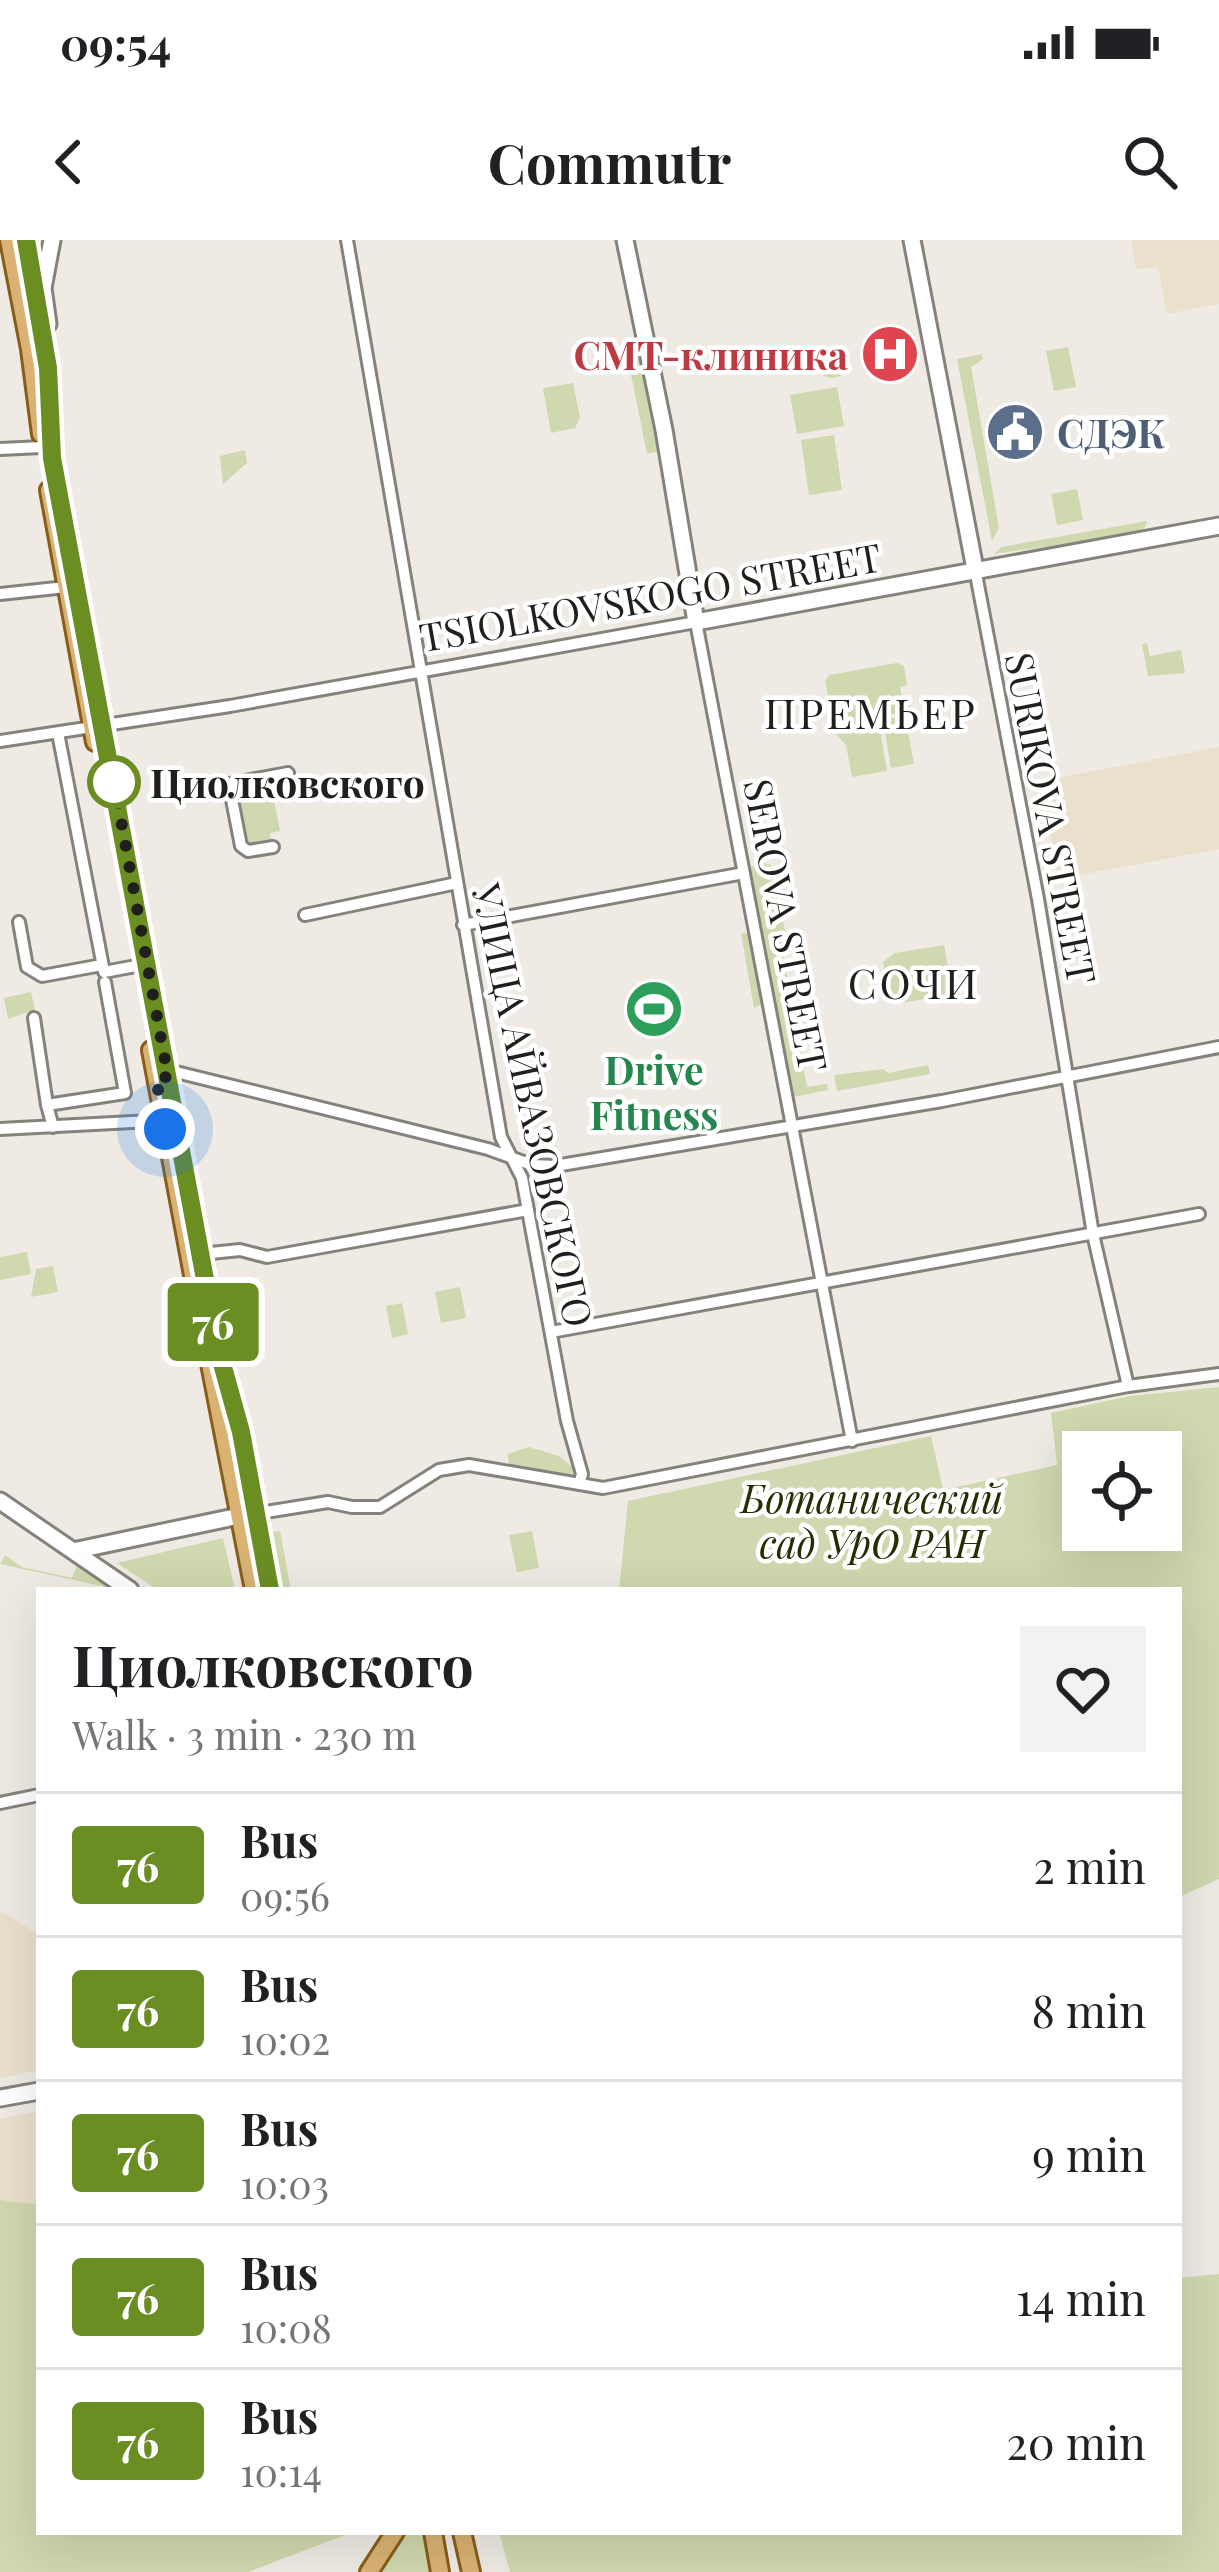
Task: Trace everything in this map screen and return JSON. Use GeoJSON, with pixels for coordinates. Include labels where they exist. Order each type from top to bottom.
{"type":"FeatureCollection","features":[{"type":"Feature","properties":{"kind":"main road"},"geometry":{"type":"LineString","coordinates":[[9,240],[66,587],[97,725],[247,1515],[269,1587]]}},
{"type":"Feature","properties":{"kind":"main road"},"geometry":{"type":"LineString","coordinates":[[26,240],[48,368],[52,458],[136,966],[162,1078]]}},
{"type":"Feature","properties":{"kind":"main road"},"geometry":{"type":"LineString","coordinates":[[170,1120],[241,1432],[254,1587]]}},
{"type":"Feature","properties":{"kind":"main road"},"geometry":{"type":"LineString","coordinates":[[369,2572],[393,2535]]}},
{"type":"Feature","properties":{"kind":"main road"},"geometry":{"type":"LineString","coordinates":[[434,2535],[440,2572]]}},
{"type":"Feature","properties":{"kind":"main road"},"geometry":{"type":"LineString","coordinates":[[463,2535],[470,2572]]}},
{"type":"Feature","properties":{"kind":"street"},"geometry":{"type":"LineString","coordinates":[[48,368],[52,351],[43,288],[52,240]]}},
{"type":"Feature","properties":{"kind":"street","name":"УЛИЦА АЙВАЗОВСКОГО"},"geometry":{"type":"LineString","coordinates":[[347,240],[501,1137],[515,1160],[528,1210],[567,1421],[582,1474],[579,1484]]}},
{"type":"Feature","properties":{"kind":"street","name":"SEROVA STREET"},"geometry":{"type":"LineString","coordinates":[[625,240],[852,1441]]}},
{"type":"Feature","properties":{"kind":"street"},"geometry":{"type":"LineString","coordinates":[[912,240],[975,569]]}},
{"type":"Feature","properties":{"kind":"street"},"geometry":{"type":"LineString","coordinates":[[0,285],[20,292]]}},
{"type":"Feature","properties":{"kind":"street"},"geometry":{"type":"LineString","coordinates":[[0,449],[42,447]]}},
{"type":"Feature","properties":{"kind":"street","name":"TSIOLKOVSKOGO STREET"},"geometry":{"type":"LineString","coordinates":[[0,741],[175,716],[1219,526]]}},
{"type":"Feature","properties":{"kind":"street","name":"SURIKOVA STREET"},"geometry":{"type":"LineString","coordinates":[[975,569],[1069,1078],[1093,1234],[1128,1386]]}},
{"type":"Feature","properties":{"kind":"street"},"geometry":{"type":"LineString","coordinates":[[0,594],[66,587]]}},
{"type":"Feature","properties":{"kind":"street"},"geometry":{"type":"LineString","coordinates":[[58,733],[104,972],[136,966]]}},
{"type":"Feature","properties":{"kind":"street"},"geometry":{"type":"LineString","coordinates":[[240,764],[244,781]]}},
{"type":"Feature","properties":{"kind":"street"},"geometry":{"type":"LineString","coordinates":[[273,847],[248,851],[241,847],[229,784],[288,773]]}},
{"type":"Feature","properties":{"kind":"street"},"geometry":{"type":"LineString","coordinates":[[464,925],[744,873]]}},
{"type":"Feature","properties":{"kind":"street"},"geometry":{"type":"LineString","coordinates":[[305,915],[457,883]]}},
{"type":"Feature","properties":{"kind":"street"},"geometry":{"type":"LineString","coordinates":[[19,922],[27,967],[42,976],[103,965]]}},
{"type":"Feature","properties":{"kind":"street"},"geometry":{"type":"LineString","coordinates":[[47,1105],[125,1094],[104,982]]}},
{"type":"Feature","properties":{"kind":"street"},"geometry":{"type":"LineString","coordinates":[[34,1018],[52,1127]]}},
{"type":"Feature","properties":{"kind":"street"},"geometry":{"type":"LineString","coordinates":[[162,1078],[176,1072],[198,1077],[540,1166],[791,1127],[1219,1047]]}},
{"type":"Feature","properties":{"kind":"street"},"geometry":{"type":"LineString","coordinates":[[0,1129],[170,1120]]}},
{"type":"Feature","properties":{"kind":"street"},"geometry":{"type":"LineString","coordinates":[[200,1254],[241,1250],[268,1257],[528,1210]]}},
{"type":"Feature","properties":{"kind":"street"},"geometry":{"type":"LineString","coordinates":[[551,1332],[1198,1214]]}},
{"type":"Feature","properties":{"kind":"street"},"geometry":{"type":"LineString","coordinates":[[74,1551],[328,1502],[352,1508],[380,1507],[439,1470],[470,1465],[603,1488],[1128,1386],[1219,1373]]}},
{"type":"Feature","properties":{"kind":"street"},"geometry":{"type":"LineString","coordinates":[[0,1501],[126,1587]]}},
{"type":"Feature","properties":{"kind":"street"},"geometry":{"type":"LineString","coordinates":[[0,1803],[36,1796]]}},
{"type":"Feature","properties":{"kind":"street"},"geometry":{"type":"LineString","coordinates":[[0,2098],[36,2091]]}},
{"type":"Feature","properties":{"kind":"shaded area"},"geometry":{"type":"Polygon","coordinates":[[[1131,240],[1219,240],[1219,304],[1167,314],[1158,267],[1136,269],[1131,240]]]}},
{"type":"Feature","properties":{"kind":"shaded area"},"geometry":{"type":"Polygon","coordinates":[[[1219,747],[1219,849],[1058,879],[1041,781],[1219,747]]]}},
{"type":"Feature","properties":{"kind":"shaded area"},"geometry":{"type":"Polygon","coordinates":[[[0,1910],[36,1933],[36,2071],[0,2078],[0,1910]]]}},
{"type":"Feature","properties":{"kind":"shaded area"},"geometry":{"type":"Polygon","coordinates":[[[36,2111],[36,2209],[0,2220],[0,2119],[36,2111]]]}},
{"type":"Feature","properties":{"kind":"green space"},"geometry":{"type":"Polygon","coordinates":[[[1068,347],[1076,387],[1054,391],[1046,351],[1068,347]]]}},
{"type":"Feature","properties":{"kind":"green space"},"geometry":{"type":"Polygon","coordinates":[[[832,348],[843,352],[847,363],[843,374],[832,378],[821,374],[817,363],[821,352],[832,348]]]}},
{"type":"Feature","properties":{"kind":"green space"},"geometry":{"type":"Polygon","coordinates":[[[982,354],[983,359],[971,367],[999,528],[992,541],[957,359],[982,354]]]}},
{"type":"Feature","properties":{"kind":"green space"},"geometry":{"type":"Polygon","coordinates":[[[627,355],[642,357],[661,451],[647,454],[627,355]]]}},
{"type":"Feature","properties":{"kind":"green space"},"geometry":{"type":"Polygon","coordinates":[[[573,383],[580,417],[575,428],[551,433],[543,388],[573,383]]]}},
{"type":"Feature","properties":{"kind":"green space"},"geometry":{"type":"Polygon","coordinates":[[[837,387],[844,426],[797,434],[790,395],[837,387]]]}},
{"type":"Feature","properties":{"kind":"green space"},"geometry":{"type":"Polygon","coordinates":[[[834,435],[842,490],[809,495],[801,440],[834,435]]]}},
{"type":"Feature","properties":{"kind":"green space"},"geometry":{"type":"Polygon","coordinates":[[[245,450],[247,463],[223,484],[220,456],[245,450]]]}},
{"type":"Feature","properties":{"kind":"green space"},"geometry":{"type":"Polygon","coordinates":[[[1077,489],[1083,520],[1057,525],[1051,494],[1077,489]]]}},
{"type":"Feature","properties":{"kind":"green space"},"geometry":{"type":"Polygon","coordinates":[[[1147,521],[1143,533],[994,554],[1001,547],[1147,521]]]}},
{"type":"Feature","properties":{"kind":"green space"},"geometry":{"type":"Polygon","coordinates":[[[1147,643],[1150,656],[1181,650],[1185,673],[1148,676],[1142,644],[1147,643]]]}},
{"type":"Feature","properties":{"kind":"green space"},"geometry":{"type":"Polygon","coordinates":[[[897,663],[904,666],[907,685],[900,687],[903,701],[910,700],[911,711],[878,717],[887,771],[852,777],[846,745],[835,733],[832,717],[841,715],[838,696],[828,697],[825,681],[829,675],[897,663]]]}},
{"type":"Feature","properties":{"kind":"green space"},"geometry":{"type":"Polygon","coordinates":[[[905,716],[914,764],[891,768],[883,720],[905,716]]]}},
{"type":"Feature","properties":{"kind":"green space"},"geometry":{"type":"Polygon","coordinates":[[[271,783],[280,831],[270,833],[272,844],[249,848],[238,789],[271,783]]]}},
{"type":"Feature","properties":{"kind":"green space"},"geometry":{"type":"Polygon","coordinates":[[[760,862],[771,865],[787,941],[781,944],[807,1087],[827,1084],[828,1090],[793,1097],[748,869],[760,862]]]}},
{"type":"Feature","properties":{"kind":"green space"},"geometry":{"type":"Polygon","coordinates":[[[741,933],[751,934],[764,1003],[754,1008],[741,933]]]}},
{"type":"Feature","properties":{"kind":"green space"},"geometry":{"type":"Polygon","coordinates":[[[944,945],[953,994],[891,1001],[883,962],[895,953],[944,945]]]}},
{"type":"Feature","properties":{"kind":"green space"},"geometry":{"type":"Polygon","coordinates":[[[31,992],[35,1010],[8,1019],[4,998],[31,992]]]}},
{"type":"Feature","properties":{"kind":"green space"},"geometry":{"type":"Polygon","coordinates":[[[928,1065],[930,1074],[837,1091],[834,1075],[883,1069],[888,1073],[928,1065]]]}},
{"type":"Feature","properties":{"kind":"green space"},"geometry":{"type":"Polygon","coordinates":[[[27,1252],[31,1274],[0,1280],[0,1257],[27,1252]]]}},
{"type":"Feature","properties":{"kind":"green space"},"geometry":{"type":"Polygon","coordinates":[[[53,1266],[58,1292],[31,1297],[36,1269],[53,1266]]]}},
{"type":"Feature","properties":{"kind":"green space"},"geometry":{"type":"Polygon","coordinates":[[[460,1287],[466,1318],[441,1323],[435,1292],[460,1287]]]}},
{"type":"Feature","properties":{"kind":"green space"},"geometry":{"type":"Polygon","coordinates":[[[402,1303],[408,1334],[392,1338],[386,1306],[402,1303]]]}},
{"type":"Feature","properties":{"kind":"green space","name":"Ботанический сад УрО РАН"},"geometry":{"type":"Polygon","coordinates":[[[1219,1387],[1219,1879],[1182,1896],[1182,1587],[619,1587],[628,1501],[931,1436],[943,1490],[1057,1465],[1051,1413],[1130,1396],[1219,1387]]]}},
{"type":"Feature","properties":{"kind":"green space"},"geometry":{"type":"Polygon","coordinates":[[[529,1447],[559,1456],[574,1468],[573,1475],[561,1478],[509,1467],[508,1454],[529,1447]]]}},
{"type":"Feature","properties":{"kind":"green space"},"geometry":{"type":"Polygon","coordinates":[[[280,1531],[290,1587],[281,1587],[271,1532],[280,1531]]]}},
{"type":"Feature","properties":{"kind":"green space"},"geometry":{"type":"Polygon","coordinates":[[[532,1531],[539,1568],[517,1572],[509,1535],[532,1531]]]}},
{"type":"Feature","properties":{"kind":"green space"},"geometry":{"type":"Polygon","coordinates":[[[223,1538],[234,1587],[153,1587],[117,1563],[223,1538]]]}},
{"type":"Feature","properties":{"kind":"green space"},"geometry":{"type":"Polygon","coordinates":[[[5,1555],[22,1567],[72,1578],[78,1563],[115,1587],[106,1587],[0,1564],[5,1555]]]}},
{"type":"Feature","properties":{"kind":"green space"},"geometry":{"type":"Polygon","coordinates":[[[0,2200],[36,2205],[36,2535],[345,2535],[248,2572],[0,2572],[0,2200]]]}},
{"type":"Feature","properties":{"kind":"green space"},"geometry":{"type":"Polygon","coordinates":[[[1219,2274],[1219,2572],[510,2572],[500,2535],[1182,2535],[1182,2278],[1219,2274]]]}},
{"type":"Feature","properties":{"kind":"green space"},"geometry":{"type":"Polygon","coordinates":[[[405,2535],[426,2535],[432,2572],[381,2572],[405,2535]]]}},
{"type":"Feature","properties":{"kind":"bus line","name":"76"},"geometry":{"type":"LineString","coordinates":[[26,240],[48,368],[52,458],[218,1349],[241,1432],[269,1587]]}},
{"type":"Feature","properties":{"kind":"place","name":"СМТ-клиника"},"geometry":{"type":"Point","coordinates":[890,354]}},
{"type":"Feature","properties":{"kind":"place","name":"СДЭК"},"geometry":{"type":"Point","coordinates":[1015,432]}},
{"type":"Feature","properties":{"kind":"place","name":"Циолковского"},"geometry":{"type":"Point","coordinates":[114,782]}},
{"type":"Feature","properties":{"kind":"place","name":"Drive Fitness"},"geometry":{"type":"Point","coordinates":[654,1009]}},
{"type":"Feature","properties":{"kind":"district","name":"ПРЕМЬЕР"},"geometry":{"type":"Point","coordinates":[871,712]}},
{"type":"Feature","properties":{"kind":"district","name":"СОЧИ"},"geometry":{"type":"Point","coordinates":[914,982]}},
{"type":"Feature","properties":{"kind":"route"},"geometry":{"type":"LineString","coordinates":[[114,782],[168,1077],[156,1078],[165,1129]]}}]}
